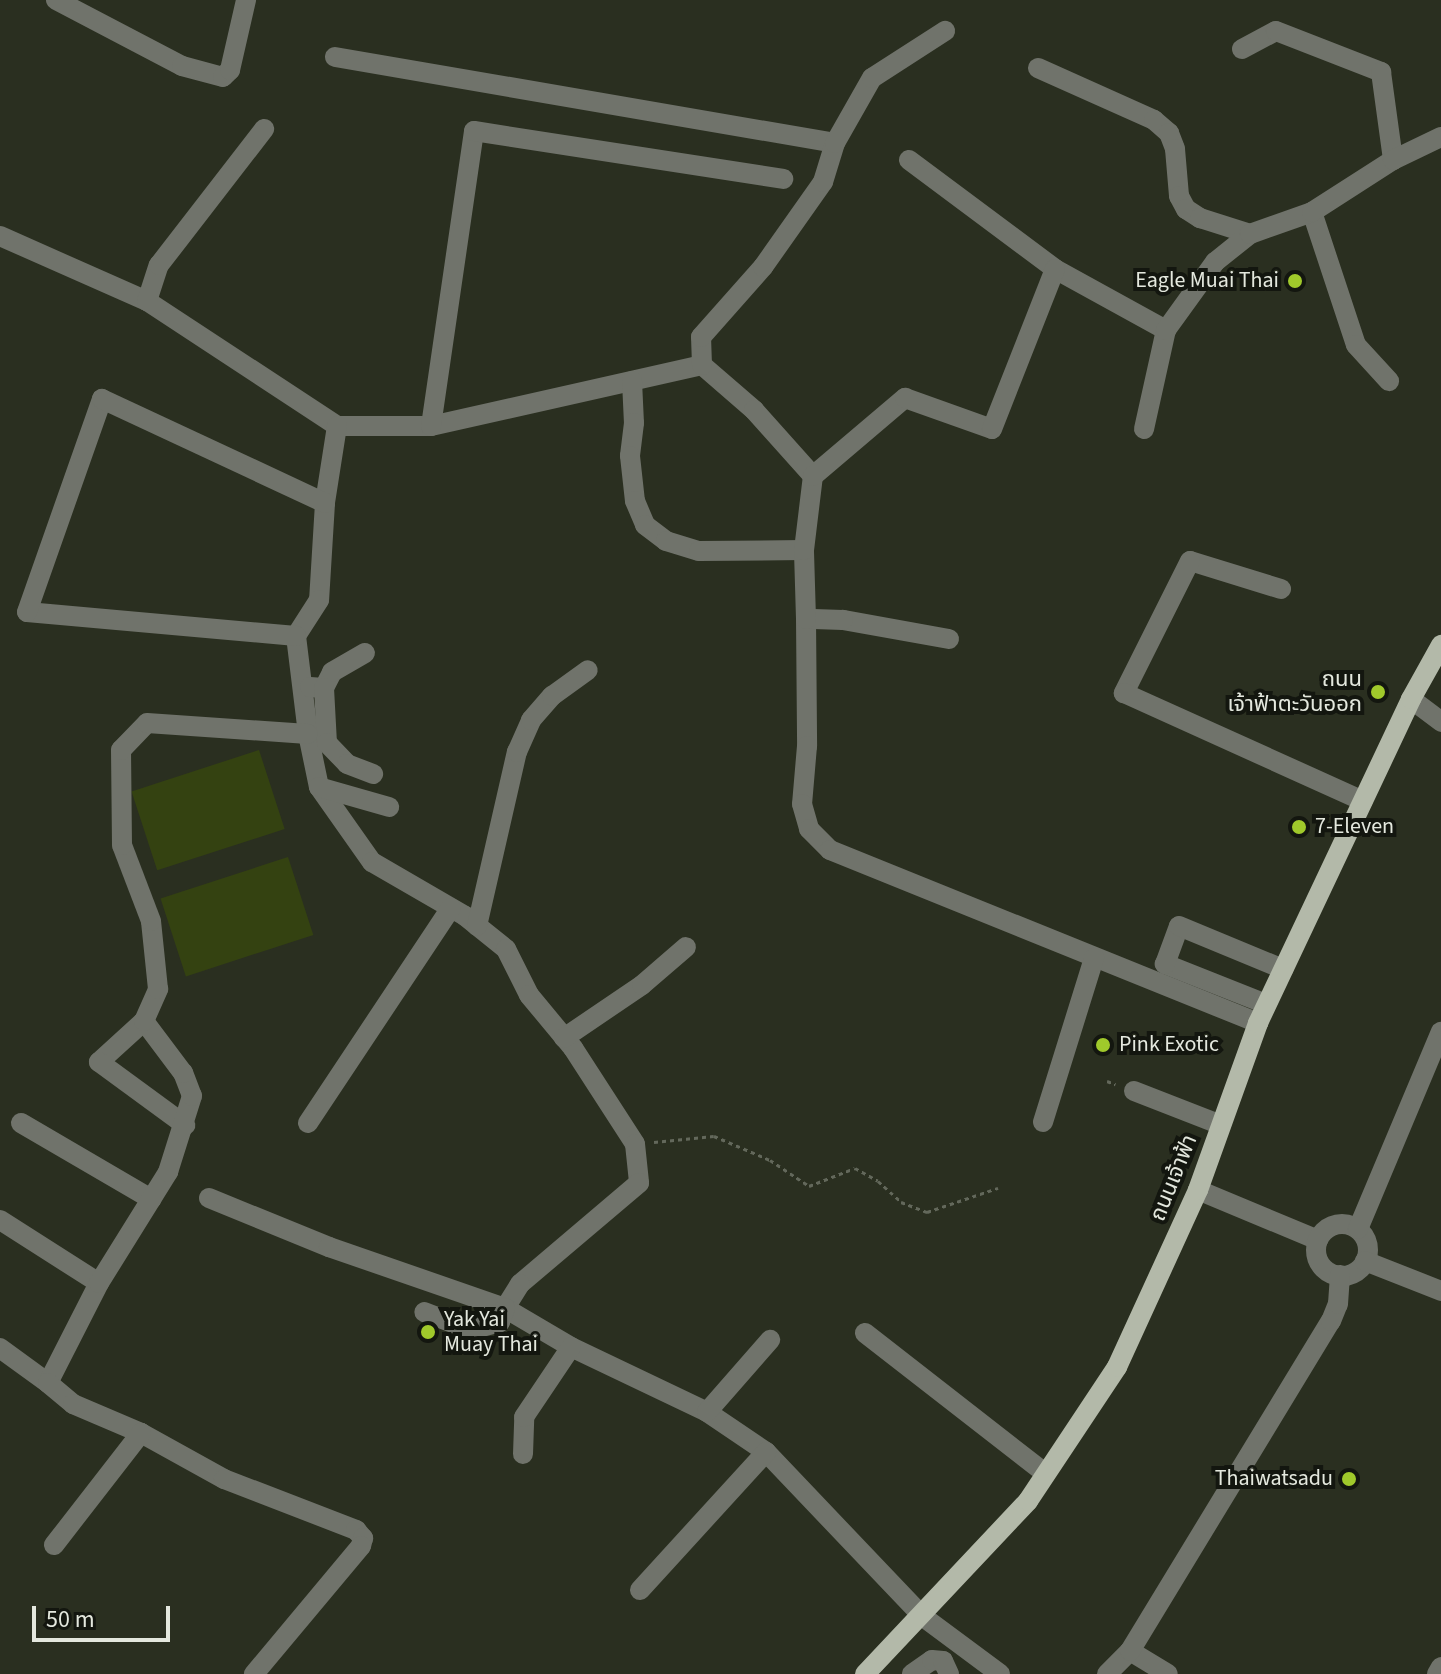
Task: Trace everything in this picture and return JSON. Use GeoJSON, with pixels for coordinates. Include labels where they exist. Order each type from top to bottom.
{"type":"FeatureCollection","features":[{"type":"Feature","properties":{"kind":"main road","name":"ถนนเจ้าฟ้า"},"geometry":{"type":"LineString","coordinates":[[865,1674],[1028,1501],[1117,1367],[1198,1190],[1262,1013],[1411,699],[1441,645]]}},
{"type":"Feature","properties":{"kind":"street"},"geometry":{"type":"LineString","coordinates":[[56,0],[182,66],[223,77],[230,70],[246,0]]}},
{"type":"Feature","properties":{"kind":"street"},"geometry":{"type":"LineString","coordinates":[[813,476],[754,410],[702,365],[701,337],[763,267],[823,182],[835,143],[872,78],[945,31]]}},
{"type":"Feature","properties":{"kind":"street"},"geometry":{"type":"LineString","coordinates":[[1242,49],[1276,31],[1381,72],[1393,160]]}},
{"type":"Feature","properties":{"kind":"street"},"geometry":{"type":"LineString","coordinates":[[335,57],[835,143]]}},
{"type":"Feature","properties":{"kind":"street"},"geometry":{"type":"LineString","coordinates":[[1038,68],[1154,120],[1169,133],[1175,149],[1179,196],[1186,209],[1213,223],[1250,234]]}},
{"type":"Feature","properties":{"kind":"street"},"geometry":{"type":"LineString","coordinates":[[147,301],[159,265],[264,129]]}},
{"type":"Feature","properties":{"kind":"street"},"geometry":{"type":"LineString","coordinates":[[431,426],[474,131],[783,179]]}},
{"type":"Feature","properties":{"kind":"street"},"geometry":{"type":"LineString","coordinates":[[1144,429],[1166,330],[1215,262],[1250,234],[1312,212],[1393,160],[1441,137]]}},
{"type":"Feature","properties":{"kind":"street"},"geometry":{"type":"LineString","coordinates":[[909,160],[1055,269],[1166,330]]}},
{"type":"Feature","properties":{"kind":"street"},"geometry":{"type":"LineString","coordinates":[[1312,212],[1356,345],[1389,381]]}},
{"type":"Feature","properties":{"kind":"street"},"geometry":{"type":"LineString","coordinates":[[0,236],[147,301],[337,426],[431,426],[702,365]]}},
{"type":"Feature","properties":{"kind":"street"},"geometry":{"type":"LineString","coordinates":[[1055,269],[992,429],[905,398],[813,476],[804,550],[807,746],[802,804],[809,829],[830,850],[1094,958],[1262,1013]]}},
{"type":"Feature","properties":{"kind":"street"},"geometry":{"type":"LineString","coordinates":[[632,381],[634,423],[630,456],[635,501],[645,525],[666,541],[699,551],[804,550]]}},
{"type":"Feature","properties":{"kind":"street"},"geometry":{"type":"LineString","coordinates":[[296,636],[27,612],[102,399],[325,503]]}},
{"type":"Feature","properties":{"kind":"street"},"geometry":{"type":"LineString","coordinates":[[337,426],[325,503],[319,600],[296,636],[308,734],[319,787],[372,862],[451,908],[506,949],[529,995],[564,1038],[635,1144],[639,1183],[520,1284],[500,1322],[471,1330],[424,1312]]}},
{"type":"Feature","properties":{"kind":"street"},"geometry":{"type":"LineString","coordinates":[[1281,589],[1190,561],[1124,693],[1363,801]]}},
{"type":"Feature","properties":{"kind":"street"},"geometry":{"type":"LineString","coordinates":[[806,619],[843,620],[949,639]]}},
{"type":"Feature","properties":{"kind":"street"},"geometry":{"type":"LineString","coordinates":[[365,653],[332,672],[324,688],[327,743],[347,764],[373,774]]}},
{"type":"Feature","properties":{"kind":"street"},"geometry":{"type":"LineString","coordinates":[[477,926],[517,752],[531,720],[588,670]]}},
{"type":"Feature","properties":{"kind":"street"},"geometry":{"type":"LineString","coordinates":[[302,686],[324,688]]}},
{"type":"Feature","properties":{"kind":"street"},"geometry":{"type":"LineString","coordinates":[[1411,699],[1441,722]]}},
{"type":"Feature","properties":{"kind":"street"},"geometry":{"type":"LineString","coordinates":[[185,1125],[99,1062],[144,1021],[158,989],[151,921],[122,845],[121,750],[147,723],[308,734]]}},
{"type":"Feature","properties":{"kind":"street"},"geometry":{"type":"LineString","coordinates":[[319,787],[389,807]]}},
{"type":"Feature","properties":{"kind":"street"},"geometry":{"type":"LineString","coordinates":[[308,1123],[451,908]]}},
{"type":"Feature","properties":{"kind":"street"},"geometry":{"type":"LineString","coordinates":[[1262,1013],[1165,964],[1179,926],[1283,969]]}},
{"type":"Feature","properties":{"kind":"street"},"geometry":{"type":"LineString","coordinates":[[564,1038],[642,985],[686,947]]}},
{"type":"Feature","properties":{"kind":"street"},"geometry":{"type":"LineString","coordinates":[[1043,1122],[1094,958]]}},
{"type":"Feature","properties":{"kind":"street"},"geometry":{"type":"LineString","coordinates":[[48,1383],[99,1283],[168,1172],[185,1125],[192,1096],[183,1073],[144,1021]]}},
{"type":"Feature","properties":{"kind":"street"},"geometry":{"type":"LineString","coordinates":[[1358,1229],[1441,1032]]}},
{"type":"Feature","properties":{"kind":"street"},"geometry":{"type":"LineString","coordinates":[[1134,1091],[1221,1125]]}},
{"type":"Feature","properties":{"kind":"street"},"geometry":{"type":"LineString","coordinates":[[21,1123],[151,1199]]}},
{"type":"Feature","properties":{"kind":"street"},"geometry":{"type":"LineString","coordinates":[[1198,1190],[1318,1240]]}},
{"type":"Feature","properties":{"kind":"street"},"geometry":{"type":"LineString","coordinates":[[209,1198],[329,1247],[505,1308],[571,1347],[707,1412],[766,1452],[922,1616],[1000,1674]]}},
{"type":"Feature","properties":{"kind":"street"},"geometry":{"type":"LineString","coordinates":[[0,1220],[99,1283]]}},
{"type":"Feature","properties":{"kind":"street"},"geometry":{"type":"LineString","coordinates":[[1335,1225],[1358,1229],[1367,1244],[1365,1261],[1355,1272],[1340,1275],[1320,1263],[1318,1240],[1335,1225]]}},
{"type":"Feature","properties":{"kind":"street"},"geometry":{"type":"LineString","coordinates":[[1365,1261],[1441,1291]]}},
{"type":"Feature","properties":{"kind":"street"},"geometry":{"type":"LineString","coordinates":[[1107,1674],[1130,1651],[1331,1321],[1338,1304],[1340,1275]]}},
{"type":"Feature","properties":{"kind":"street"},"geometry":{"type":"LineString","coordinates":[[865,1333],[1046,1474]]}},
{"type":"Feature","properties":{"kind":"street"},"geometry":{"type":"LineString","coordinates":[[707,1412],[770,1340]]}},
{"type":"Feature","properties":{"kind":"street"},"geometry":{"type":"LineString","coordinates":[[523,1454],[524,1417],[571,1347]]}},
{"type":"Feature","properties":{"kind":"street"},"geometry":{"type":"LineString","coordinates":[[0,1348],[73,1404],[141,1433],[224,1479],[356,1530],[363,1538],[361,1546],[254,1674]]}},
{"type":"Feature","properties":{"kind":"street"},"geometry":{"type":"LineString","coordinates":[[54,1545],[141,1433]]}},
{"type":"Feature","properties":{"kind":"street"},"geometry":{"type":"LineString","coordinates":[[640,1590],[766,1452]]}},
{"type":"Feature","properties":{"kind":"street"},"geometry":{"type":"LineString","coordinates":[[1130,1651],[1168,1674]]}},
{"type":"Feature","properties":{"kind":"street"},"geometry":{"type":"LineString","coordinates":[[912,1674],[932,1660],[943,1661],[949,1674]]}},
{"type":"Feature","properties":{"kind":"street"},"geometry":{"type":"LineString","coordinates":[[1437,1674],[1441,1667]]}},
{"type":"Feature","properties":{"kind":"path"},"geometry":{"type":"LineString","coordinates":[[635,1144],[714,1136],[770,1160],[809,1186],[855,1168],[878,1181],[901,1202],[927,1212],[998,1188]]}},
{"type":"Feature","properties":{"kind":"green space"},"geometry":{"type":"Polygon","coordinates":[[[259,750],[285,829],[157,870],[132,791],[259,750]]]}},
{"type":"Feature","properties":{"kind":"green space"},"geometry":{"type":"Polygon","coordinates":[[[288,857],[313,935],[186,976],[161,898],[288,857]]]}},
{"type":"Feature","properties":{"kind":"place","name":"Eagle Muai Thai"},"geometry":{"type":"Point","coordinates":[1295,281]}},
{"type":"Feature","properties":{"kind":"place","name":"ถนน เจ้าฟ้าตะวันออก"},"geometry":{"type":"Point","coordinates":[1378,692]}},
{"type":"Feature","properties":{"kind":"place","name":"7-Eleven"},"geometry":{"type":"Point","coordinates":[1299,827]}},
{"type":"Feature","properties":{"kind":"place","name":"Pink Exotic"},"geometry":{"type":"Point","coordinates":[1103,1045]}},
{"type":"Feature","properties":{"kind":"place","name":"Yak Yai Muay Thai"},"geometry":{"type":"Point","coordinates":[428,1332]}},
{"type":"Feature","properties":{"kind":"place","name":"Thaiwatsadu"},"geometry":{"type":"Point","coordinates":[1349,1479]}}]}
